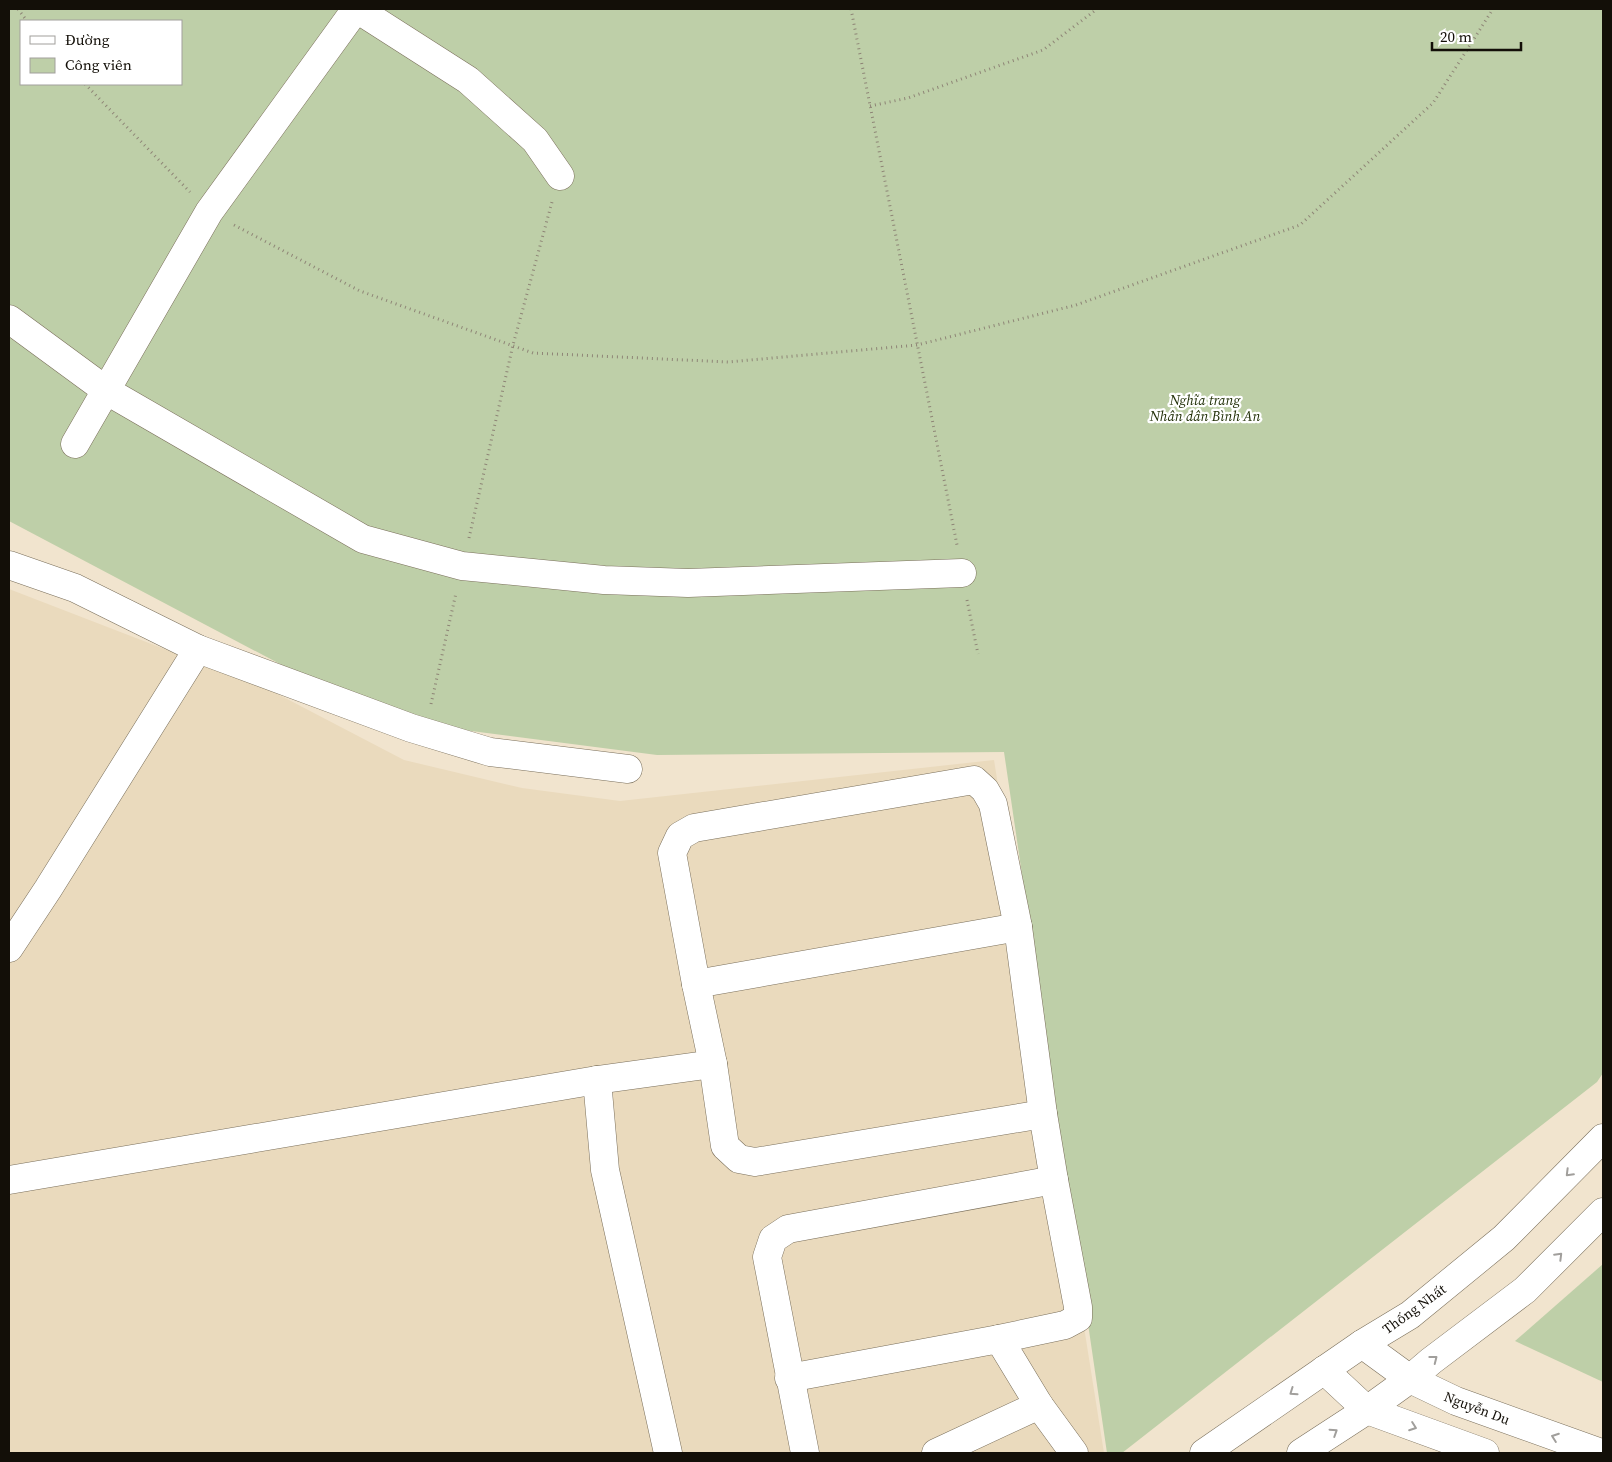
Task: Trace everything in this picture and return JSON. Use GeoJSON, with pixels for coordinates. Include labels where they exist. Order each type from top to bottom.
{"type":"FeatureCollection","features":[{"type":"Feature","properties":{"kind":"street"},"geometry":{"type":"LineString","coordinates":[[75,444],[209,212],[357,9],[468,80],[535,140],[560,176]]}},
{"type":"Feature","properties":{"kind":"street"},"geometry":{"type":"LineString","coordinates":[[9,319],[107,391],[363,539],[462,566],[604,580],[688,583],[962,573]]}},
{"type":"Feature","properties":{"kind":"street"},"geometry":{"type":"LineString","coordinates":[[9,565],[75,588],[198,648],[411,728],[490,752],[628,769]]}},
{"type":"Feature","properties":{"kind":"street"},"geometry":{"type":"LineString","coordinates":[[9,948],[48,889],[198,648]]}},
{"type":"Feature","properties":{"kind":"street"},"geometry":{"type":"LineString","coordinates":[[789,1378],[999,1339],[1065,1325],[1078,1318],[1078,1307],[1043,1114],[1018,927],[993,804],[985,790],[974,780],[704,826],[694,828],[680,836],[672,853],[713,1064],[724,1146],[739,1159],[755,1162],[1043,1114]]}},
{"type":"Feature","properties":{"kind":"street"},"geometry":{"type":"LineString","coordinates":[[696,984],[1018,927]]}},
{"type":"Feature","properties":{"kind":"street"},"geometry":{"type":"LineString","coordinates":[[9,1180],[597,1080],[713,1064]]}},
{"type":"Feature","properties":{"kind":"street"},"geometry":{"type":"LineString","coordinates":[[597,1080],[605,1170],[668,1453]]}},
{"type":"Feature","properties":{"kind":"street","name":"Thống Nhất"},"geometry":{"type":"LineString","coordinates":[[1204,1453],[1362,1344],[1410,1315],[1504,1238],[1603,1138]]}},
{"type":"Feature","properties":{"kind":"street"},"geometry":{"type":"LineString","coordinates":[[805,1453],[767,1257],[773,1240],[788,1229],[1054,1180]]}},
{"type":"Feature","properties":{"kind":"street"},"geometry":{"type":"LineString","coordinates":[[1301,1453],[1410,1379],[1525,1290],[1603,1212]]}},
{"type":"Feature","properties":{"kind":"street"},"geometry":{"type":"LineString","coordinates":[[999,1339],[1039,1405],[1074,1453]]}},
{"type":"Feature","properties":{"kind":"street","name":"Nguyễn Du"},"geometry":{"type":"LineString","coordinates":[[1362,1344],[1410,1379],[1456,1401],[1601,1453]]}},
{"type":"Feature","properties":{"kind":"street"},"geometry":{"type":"LineString","coordinates":[[1324,1370],[1367,1410],[1485,1453]]}},
{"type":"Feature","properties":{"kind":"street"},"geometry":{"type":"LineString","coordinates":[[936,1453],[1039,1405]]}},
{"type":"Feature","properties":{"kind":"path"},"geometry":{"type":"LineString","coordinates":[[18,9],[26,20]]}},
{"type":"Feature","properties":{"kind":"path"},"geometry":{"type":"LineString","coordinates":[[851,9],[978,654]]}},
{"type":"Feature","properties":{"kind":"path"},"geometry":{"type":"LineString","coordinates":[[870,106],[908,98],[1043,50],[1097,9]]}},
{"type":"Feature","properties":{"kind":"path"},"geometry":{"type":"LineString","coordinates":[[86,85],[209,212],[360,291],[533,353],[728,362],[917,346],[1076,305],[1300,225],[1433,103],[1493,9]]}},
{"type":"Feature","properties":{"kind":"path"},"geometry":{"type":"LineString","coordinates":[[431,705],[513,345],[560,176]]}},
{"type":"Feature","properties":{"kind":"shaded area"},"geometry":{"type":"Polygon","coordinates":[[[9,589],[167,650],[243,676],[404,760],[522,788],[620,801],[994,760],[1104,1453],[9,1453],[9,589]]]}},
{"type":"Feature","properties":{"kind":"green space","name":"Nghĩa trang Nhân dân Bình An"},"geometry":{"type":"Polygon","coordinates":[[[9,9],[1603,9],[1603,1073],[1597,1082],[1122,1453],[1107,1453],[1004,752],[657,755],[386,720],[9,521],[9,9]]]}},
{"type":"Feature","properties":{"kind":"green space"},"geometry":{"type":"Polygon","coordinates":[[[1603,1264],[1603,1382],[1515,1341],[1603,1264]]]}}]}
